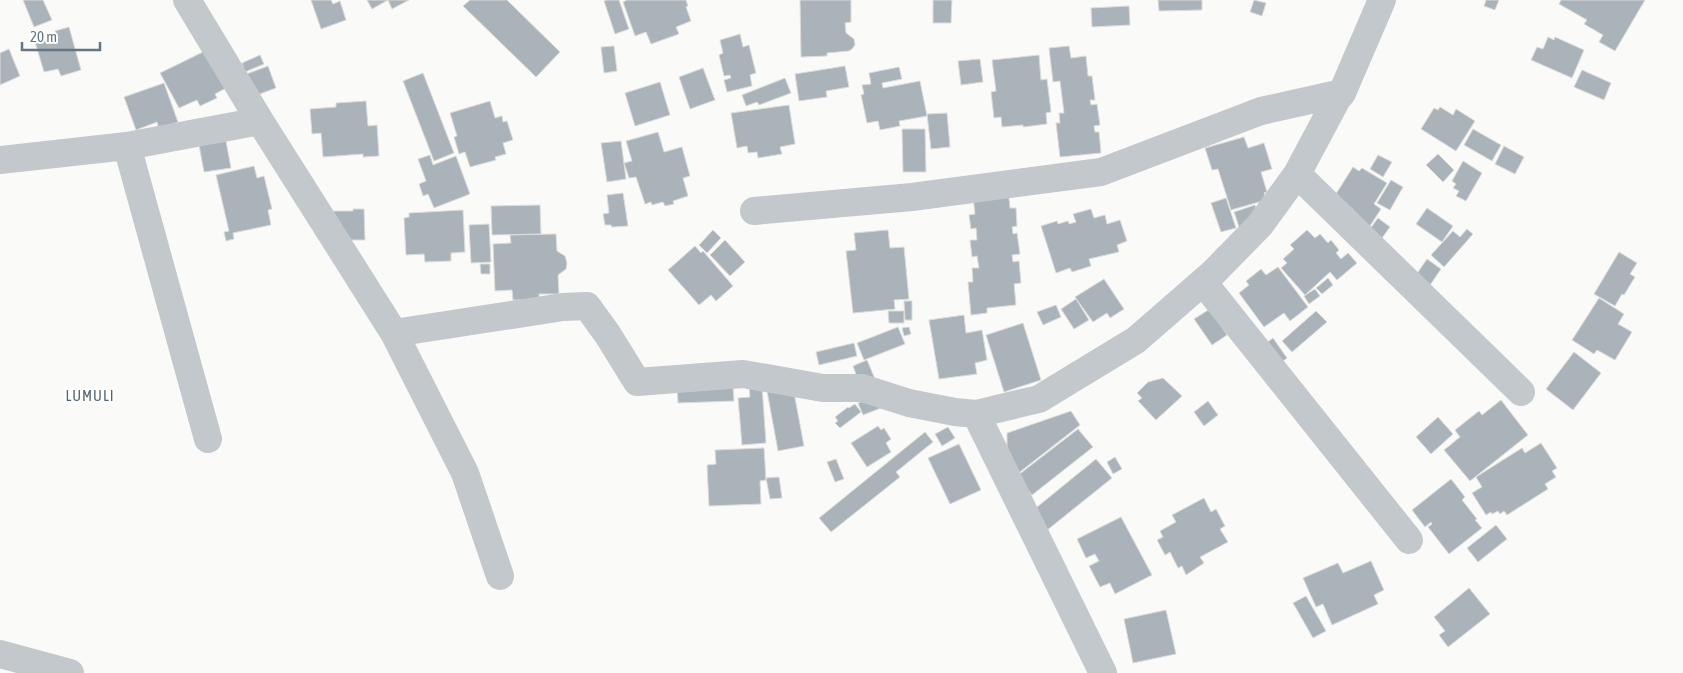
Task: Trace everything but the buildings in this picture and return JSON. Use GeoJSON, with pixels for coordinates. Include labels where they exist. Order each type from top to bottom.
{"type":"FeatureCollection","features":[{"type":"Feature","properties":{"kind":"street"},"geometry":{"type":"LineString","coordinates":[[187,0],[260,121],[394,333],[465,473],[500,576]]}},
{"type":"Feature","properties":{"kind":"street"},"geometry":{"type":"LineString","coordinates":[[394,333],[563,306],[587,306],[637,382],[743,374],[823,388],[862,388],[909,403],[976,414],[1039,399],[1136,340],[1202,282],[1260,224],[1297,174],[1342,93],[1382,0]]}},
{"type":"Feature","properties":{"kind":"street"},"geometry":{"type":"LineString","coordinates":[[754,211],[912,197],[1101,172],[1261,110],[1342,93]]}},
{"type":"Feature","properties":{"kind":"street"},"geometry":{"type":"LineString","coordinates":[[0,160],[127,146],[260,121]]}},
{"type":"Feature","properties":{"kind":"street"},"geometry":{"type":"LineString","coordinates":[[127,146],[208,439]]}},
{"type":"Feature","properties":{"kind":"street"},"geometry":{"type":"LineString","coordinates":[[1297,174],[1521,392]]}},
{"type":"Feature","properties":{"kind":"street"},"geometry":{"type":"LineString","coordinates":[[1202,282],[1409,540]]}},
{"type":"Feature","properties":{"kind":"street"},"geometry":{"type":"LineString","coordinates":[[976,414],[1103,673]]}},
{"type":"Feature","properties":{"kind":"street"},"geometry":{"type":"LineString","coordinates":[[0,654],[70,673]]}},
{"type":"Feature","properties":{"kind":"district","name":"LUMULI"},"geometry":{"type":"Point","coordinates":[90,396]}}]}
